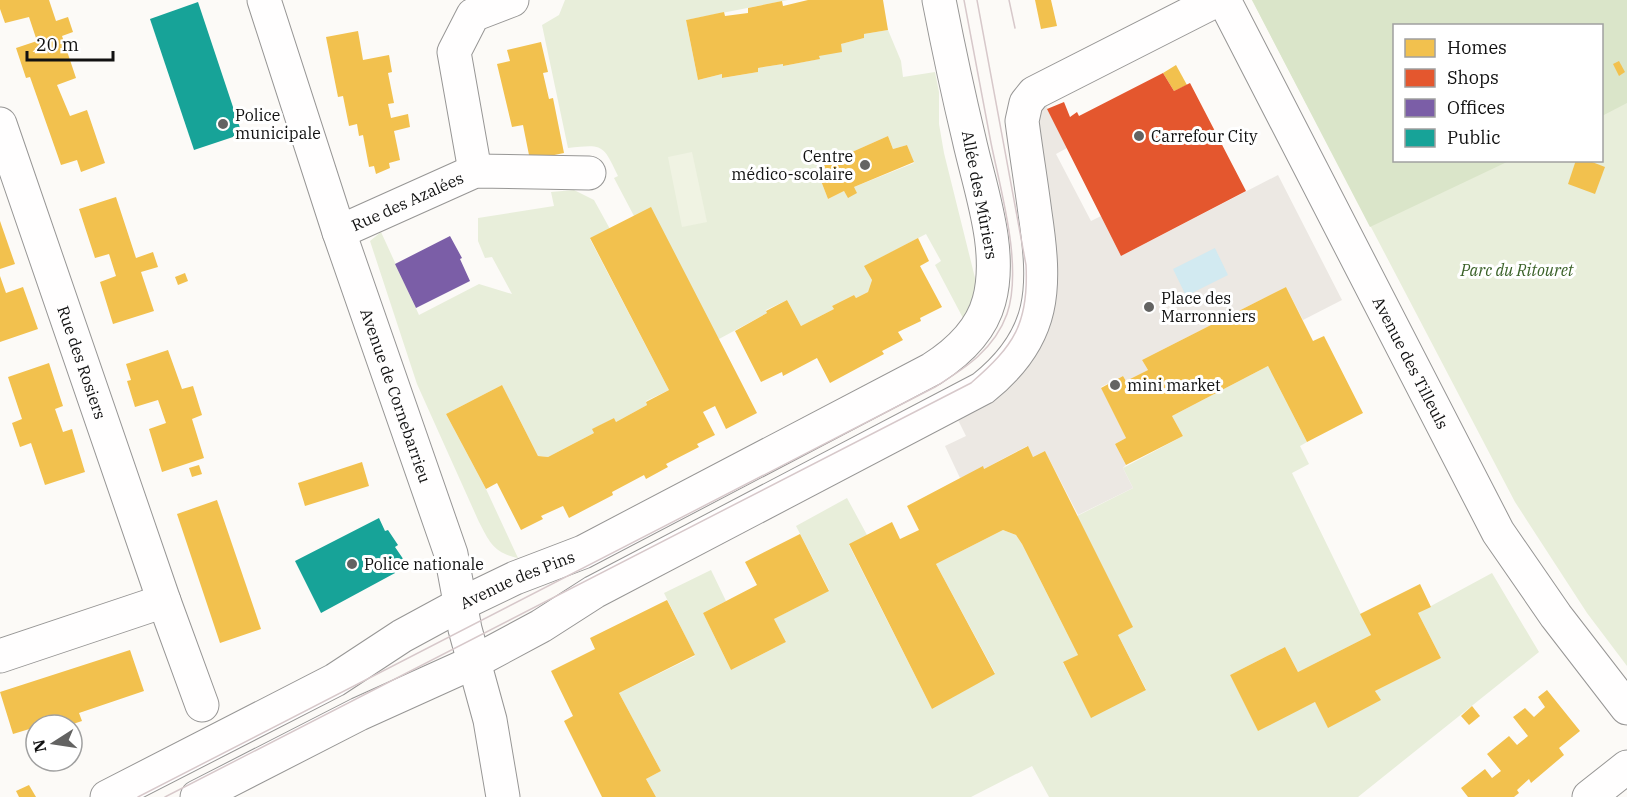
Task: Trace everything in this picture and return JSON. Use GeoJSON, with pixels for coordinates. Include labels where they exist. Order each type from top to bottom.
{"type":"FeatureCollection","features":[{"type":"Feature","properties":{"kind":"street","name":"Avenue de Cornebarrieu"},"geometry":{"type":"LineString","coordinates":[[264,0],[339,232],[451,554],[474,662],[490,720],[503,797]]}},
{"type":"Feature","properties":{"kind":"street","name":"Rue des Azalées"},"geometry":{"type":"LineString","coordinates":[[475,171],[454,52],[473,15],[512,0]]}},
{"type":"Feature","properties":{"kind":"street","name":"Allée des Mûriers"},"geometry":{"type":"LineString","coordinates":[[932,369],[965,343],[980,323],[990,300],[994,274],[987,217],[939,0]]}},
{"type":"Feature","properties":{"kind":"street"},"geometry":{"type":"LineString","coordinates":[[197,797],[359,714],[474,662],[541,626],[594,592],[972,395],[993,380],[1013,358],[1030,331],[1041,297],[1041,251],[1022,121],[1026,103],[1034,93],[1217,0]]}},
{"type":"Feature","properties":{"kind":"street","name":"Avenue des Tilleuls"},"geometry":{"type":"LineString","coordinates":[[1224,0],[1498,532],[1556,616],[1627,708]]}},
{"type":"Feature","properties":{"kind":"street","name":"Rue des Rosiers"},"geometry":{"type":"LineString","coordinates":[[0,124],[202,705]]}},
{"type":"Feature","properties":{"kind":"street","name":"Rue des Azalées"},"geometry":{"type":"LineString","coordinates":[[339,232],[475,171],[589,174]]}},
{"type":"Feature","properties":{"kind":"street","name":"Avenue des Pins"},"geometry":{"type":"LineString","coordinates":[[107,797],[335,680],[402,636],[461,604],[515,578],[583,552],[932,369]]}},
{"type":"Feature","properties":{"kind":"street"},"geometry":{"type":"LineString","coordinates":[[0,656],[164,601]]}},
{"type":"Feature","properties":{"kind":"street"},"geometry":{"type":"LineString","coordinates":[[1589,797],[1627,767]]}},
{"type":"Feature","properties":{"kind":"green space"},"geometry":{"type":"Polygon","coordinates":[[[565,0],[788,0],[686,20],[698,80],[722,74],[723,78],[758,72],[758,68],[819,59],[819,56],[841,44],[864,38],[864,34],[888,30],[901,61],[903,77],[935,72],[944,153],[977,286],[964,320],[935,265],[941,261],[926,234],[865,266],[872,280],[868,292],[856,298],[854,295],[832,306],[834,309],[801,326],[787,300],[719,339],[634,216],[614,178],[618,176],[605,152],[600,148],[588,146],[568,148],[542,25],[559,15],[565,0]],[[888,136],[816,168],[828,199],[844,191],[848,197],[854,187],[914,163],[907,145],[893,149],[888,136]]]}},
{"type":"Feature","properties":{"kind":"green space","name":"Parc du Ritouret"},"geometry":{"type":"Polygon","coordinates":[[[1252,0],[1627,0],[1627,666],[1587,613],[1515,502],[1252,0]]]}},
{"type":"Feature","properties":{"kind":"green space"},"geometry":{"type":"Polygon","coordinates":[[[1252,0],[1627,0],[1627,103],[1603,115],[1603,24],[1393,24],[1393,162],[1507,162],[1370,227],[1252,0]]]}},
{"type":"Feature","properties":{"kind":"green space"},"geometry":{"type":"Polygon","coordinates":[[[692,152],[707,222],[682,227],[668,157],[692,152]]]}},
{"type":"Feature","properties":{"kind":"green space"},"geometry":{"type":"Polygon","coordinates":[[[574,190],[594,200],[610,229],[590,239],[669,390],[646,401],[647,405],[616,422],[614,418],[593,429],[594,433],[548,457],[538,456],[502,385],[446,414],[486,489],[518,558],[498,550],[486,536],[479,522],[417,384],[370,241],[381,232],[419,315],[479,284],[512,294],[492,257],[485,258],[478,241],[478,218],[554,206],[551,192],[574,190]]]}},
{"type":"Feature","properties":{"kind":"green space"},"geometry":{"type":"Polygon","coordinates":[[[1268,366],[1307,442],[1300,446],[1309,464],[1292,473],[1371,635],[1298,672],[1285,647],[1230,675],[1258,730],[1315,702],[1328,727],[1380,700],[1375,691],[1441,658],[1418,613],[1492,573],[1539,652],[1358,797],[1049,797],[1032,766],[971,797],[656,797],[646,779],[661,771],[619,693],[695,656],[664,593],[711,570],[726,601],[703,613],[731,670],[786,642],[774,619],[829,590],[796,526],[847,498],[867,535],[849,545],[932,709],[995,673],[936,564],[1003,530],[1016,535],[1022,544],[1078,655],[1063,663],[1091,717],[1146,689],[1118,635],[1077,516],[1133,488],[1123,468],[1183,436],[1172,416],[1268,366]]]}},
{"type":"Feature","properties":{"kind":"shaded area","name":"Place des Marronniers"},"geometry":{"type":"Polygon","coordinates":[[[1045,103],[1067,148],[1056,154],[1091,221],[1101,216],[1121,256],[1278,175],[1342,300],[1303,320],[1286,287],[1142,360],[1148,370],[1126,381],[1123,376],[1101,387],[1126,438],[1115,444],[1126,465],[1123,468],[1133,488],[1078,515],[1045,451],[1033,457],[1027,446],[984,469],[960,478],[945,446],[966,436],[957,418],[1028,364],[1035,115],[1045,103]]]}},
{"type":"Feature","properties":{"kind":"water"},"geometry":{"type":"Polygon","coordinates":[[[1215,248],[1228,275],[1186,296],[1173,269],[1215,248]]]}},
{"type":"Feature","properties":{"kind":"building: Homes"},"geometry":{"type":"Polygon","coordinates":[[[0,0],[49,0],[56,21],[68,17],[73,32],[62,36],[76,78],[57,85],[70,116],[87,110],[105,163],[81,172],[77,160],[61,165],[30,77],[26,78],[16,48],[37,41],[29,17],[5,23],[0,9],[0,0]]]}},
{"type":"Feature","properties":{"kind":"building: Homes"},"geometry":{"type":"Polygon","coordinates":[[[808,0],[883,0],[888,30],[864,34],[864,38],[841,44],[842,52],[819,56],[820,59],[758,68],[758,72],[722,78],[722,74],[698,80],[686,20],[724,12],[725,16],[748,13],[748,8],[782,1],[783,6],[808,0]]]}},
{"type":"Feature","properties":{"kind":"building: Homes"},"geometry":{"type":"Polygon","coordinates":[[[1035,0],[1051,0],[1057,26],[1041,29],[1035,0]]]}},
{"type":"Feature","properties":{"kind":"building: Homes"},"geometry":{"type":"Polygon","coordinates":[[[358,31],[363,60],[389,55],[392,72],[388,73],[394,103],[388,104],[391,118],[408,114],[410,127],[394,131],[400,160],[389,163],[390,168],[376,174],[374,166],[369,167],[363,135],[359,136],[357,124],[349,126],[343,96],[338,97],[326,37],[358,31]]]}},
{"type":"Feature","properties":{"kind":"building: Homes"},"geometry":{"type":"Polygon","coordinates":[[[541,42],[548,72],[543,73],[549,99],[553,98],[564,153],[530,160],[523,125],[512,127],[497,64],[510,61],[507,50],[541,42]]]}},
{"type":"Feature","properties":{"kind":"building: Homes"},"geometry":{"type":"Polygon","coordinates":[[[1619,61],[1625,72],[1619,76],[1613,64],[1619,61]]]}},
{"type":"Feature","properties":{"kind":"building: Homes"},"geometry":{"type":"Polygon","coordinates":[[[1176,65],[1187,85],[1174,91],[1163,73],[1176,65]]]}},
{"type":"Feature","properties":{"kind":"building: Homes","name":"Centre médico-scolaire"},"geometry":{"type":"Polygon","coordinates":[[[888,136],[893,149],[907,145],[914,162],[854,187],[857,193],[848,198],[844,191],[828,199],[816,168],[888,136]]]}},
{"type":"Feature","properties":{"kind":"building: Homes"},"geometry":{"type":"Polygon","coordinates":[[[1575,162],[1592,162],[1605,167],[1595,194],[1568,184],[1575,162]]]}},
{"type":"Feature","properties":{"kind":"building: Homes"},"geometry":{"type":"Polygon","coordinates":[[[116,197],[136,258],[153,252],[158,267],[141,272],[154,311],[113,324],[100,282],[116,276],[109,254],[95,258],[79,209],[116,197]]]}},
{"type":"Feature","properties":{"kind":"building: Homes"},"geometry":{"type":"Polygon","coordinates":[[[651,207],[757,413],[726,429],[715,406],[703,412],[715,435],[697,444],[699,447],[666,464],[668,467],[646,479],[644,475],[612,492],[613,495],[569,518],[563,506],[541,516],[543,519],[521,530],[497,483],[486,489],[446,414],[502,385],[538,456],[548,457],[594,433],[592,429],[614,418],[616,422],[669,390],[590,238],[651,207]]]}},
{"type":"Feature","properties":{"kind":"building: Homes"},"geometry":{"type":"Polygon","coordinates":[[[0,221],[15,264],[0,269],[0,221]]]}},
{"type":"Feature","properties":{"kind":"building: Homes"},"geometry":{"type":"Polygon","coordinates":[[[918,238],[929,261],[920,266],[942,307],[898,332],[903,340],[882,351],[884,354],[830,383],[817,358],[783,376],[782,372],[761,382],[735,331],[787,300],[801,326],[834,309],[832,306],[854,295],[856,298],[868,292],[872,280],[864,266],[918,238]]]}},
{"type":"Feature","properties":{"kind":"building: Homes"},"geometry":{"type":"Polygon","coordinates":[[[185,273],[188,281],[178,285],[175,277],[185,273]]]}},
{"type":"Feature","properties":{"kind":"building: Homes"},"geometry":{"type":"Polygon","coordinates":[[[0,276],[6,293],[23,287],[38,329],[0,342],[0,276]]]}},
{"type":"Feature","properties":{"kind":"building: Homes"},"geometry":{"type":"Polygon","coordinates":[[[1286,287],[1313,341],[1324,336],[1363,413],[1307,442],[1268,366],[1172,416],[1183,436],[1126,465],[1115,444],[1126,438],[1101,388],[1123,376],[1126,381],[1148,370],[1142,360],[1286,287]]]}},
{"type":"Feature","properties":{"kind":"building: Homes"},"geometry":{"type":"Polygon","coordinates":[[[168,350],[182,389],[193,386],[202,415],[192,419],[204,458],[162,472],[149,429],[166,423],[158,400],[135,407],[127,381],[131,380],[126,364],[168,350]]]}},
{"type":"Feature","properties":{"kind":"building: Homes"},"geometry":{"type":"Polygon","coordinates":[[[49,363],[63,406],[55,409],[63,432],[72,429],[85,472],[45,485],[31,443],[20,447],[12,423],[22,419],[8,377],[49,363]]]}},
{"type":"Feature","properties":{"kind":"building: Homes"},"geometry":{"type":"Polygon","coordinates":[[[1028,446],[1033,457],[1045,451],[1133,627],[1118,635],[1146,690],[1091,718],[1063,662],[1078,655],[1022,544],[1016,535],[1003,530],[936,564],[995,674],[932,709],[849,544],[892,522],[900,539],[919,530],[907,506],[983,466],[984,469],[1028,446]]]}},
{"type":"Feature","properties":{"kind":"building: Homes"},"geometry":{"type":"Polygon","coordinates":[[[362,462],[369,486],[305,506],[298,483],[362,462]]]}},
{"type":"Feature","properties":{"kind":"building: Homes"},"geometry":{"type":"Polygon","coordinates":[[[199,465],[202,474],[192,477],[189,468],[199,465]]]}},
{"type":"Feature","properties":{"kind":"building: Homes"},"geometry":{"type":"Polygon","coordinates":[[[217,500],[261,629],[220,643],[177,514],[217,500]]]}},
{"type":"Feature","properties":{"kind":"building: Homes"},"geometry":{"type":"Polygon","coordinates":[[[800,534],[829,591],[774,619],[786,642],[731,670],[703,613],[757,585],[745,562],[800,534]]]}},
{"type":"Feature","properties":{"kind":"building: Homes"},"geometry":{"type":"Polygon","coordinates":[[[1420,584],[1431,607],[1418,613],[1441,658],[1375,691],[1381,700],[1328,728],[1315,702],[1258,731],[1230,675],[1285,647],[1298,672],[1371,635],[1360,614],[1420,584]]]}},
{"type":"Feature","properties":{"kind":"building: Homes"},"geometry":{"type":"Polygon","coordinates":[[[667,600],[695,655],[619,693],[661,771],[646,779],[656,797],[602,797],[564,721],[573,716],[551,671],[595,649],[590,638],[667,600]]]}},
{"type":"Feature","properties":{"kind":"building: Homes"},"geometry":{"type":"Polygon","coordinates":[[[130,650],[144,691],[79,713],[24,713],[24,731],[13,734],[0,692],[130,650]]]}},
{"type":"Feature","properties":{"kind":"building: Homes"},"geometry":{"type":"Polygon","coordinates":[[[1547,690],[1580,731],[1559,748],[1564,755],[1531,783],[1529,779],[1517,790],[1519,793],[1514,797],[1468,797],[1461,788],[1485,769],[1492,778],[1501,771],[1487,754],[1509,736],[1517,745],[1528,736],[1513,717],[1525,708],[1534,717],[1545,707],[1538,697],[1547,690]]]}},
{"type":"Feature","properties":{"kind":"building: Homes"},"geometry":{"type":"Polygon","coordinates":[[[1472,706],[1480,716],[1469,725],[1461,716],[1472,706]]]}},
{"type":"Feature","properties":{"kind":"building: Homes"},"geometry":{"type":"Polygon","coordinates":[[[29,785],[36,797],[19,797],[16,791],[29,785]]]}},
{"type":"Feature","properties":{"kind":"building: Shops","name":"Carrefour City"},"geometry":{"type":"Polygon","coordinates":[[[1163,73],[1174,91],[1190,83],[1246,191],[1121,256],[1047,109],[1064,102],[1070,117],[1077,112],[1079,116],[1163,73]]]}},
{"type":"Feature","properties":{"kind":"building: Offices"},"geometry":{"type":"Polygon","coordinates":[[[450,236],[462,258],[460,259],[470,281],[416,308],[395,264],[450,236]]]}},
{"type":"Feature","properties":{"kind":"building: Public"},"geometry":{"type":"Polygon","coordinates":[[[198,2],[242,134],[194,150],[150,19],[198,2]]]}},
{"type":"Feature","properties":{"kind":"building: Public","name":"Police nationale"},"geometry":{"type":"Polygon","coordinates":[[[379,518],[385,531],[388,530],[398,545],[395,547],[408,566],[321,613],[295,561],[379,518]]]}},
{"type":"Feature","properties":{"kind":"tram line"},"geometry":{"type":"LineString","coordinates":[[138,797],[935,387],[977,357],[994,338],[1007,314],[1013,274],[1005,206],[964,0]]}},
{"type":"Feature","properties":{"kind":"tram line"},"geometry":{"type":"LineString","coordinates":[[165,797],[971,383],[986,370],[1016,332],[1025,303],[1026,265],[977,0]]}},
{"type":"Feature","properties":{"kind":"tram line"},"geometry":{"type":"LineString","coordinates":[[1009,0],[1015,28]]}},
{"type":"Feature","properties":{"kind":"place","name":"Police municipale"},"geometry":{"type":"Point","coordinates":[223,124]}},
{"type":"Feature","properties":{"kind":"place","name":"Carrefour City"},"geometry":{"type":"Point","coordinates":[1139,136]}},
{"type":"Feature","properties":{"kind":"place","name":"Centre médico-scolaire"},"geometry":{"type":"Point","coordinates":[865,165]}},
{"type":"Feature","properties":{"kind":"place","name":"Place des Marronniers"},"geometry":{"type":"Point","coordinates":[1149,307]}},
{"type":"Feature","properties":{"kind":"place","name":"mini market"},"geometry":{"type":"Point","coordinates":[1115,385]}},
{"type":"Feature","properties":{"kind":"place","name":"Police nationale"},"geometry":{"type":"Point","coordinates":[352,564]}}]}
